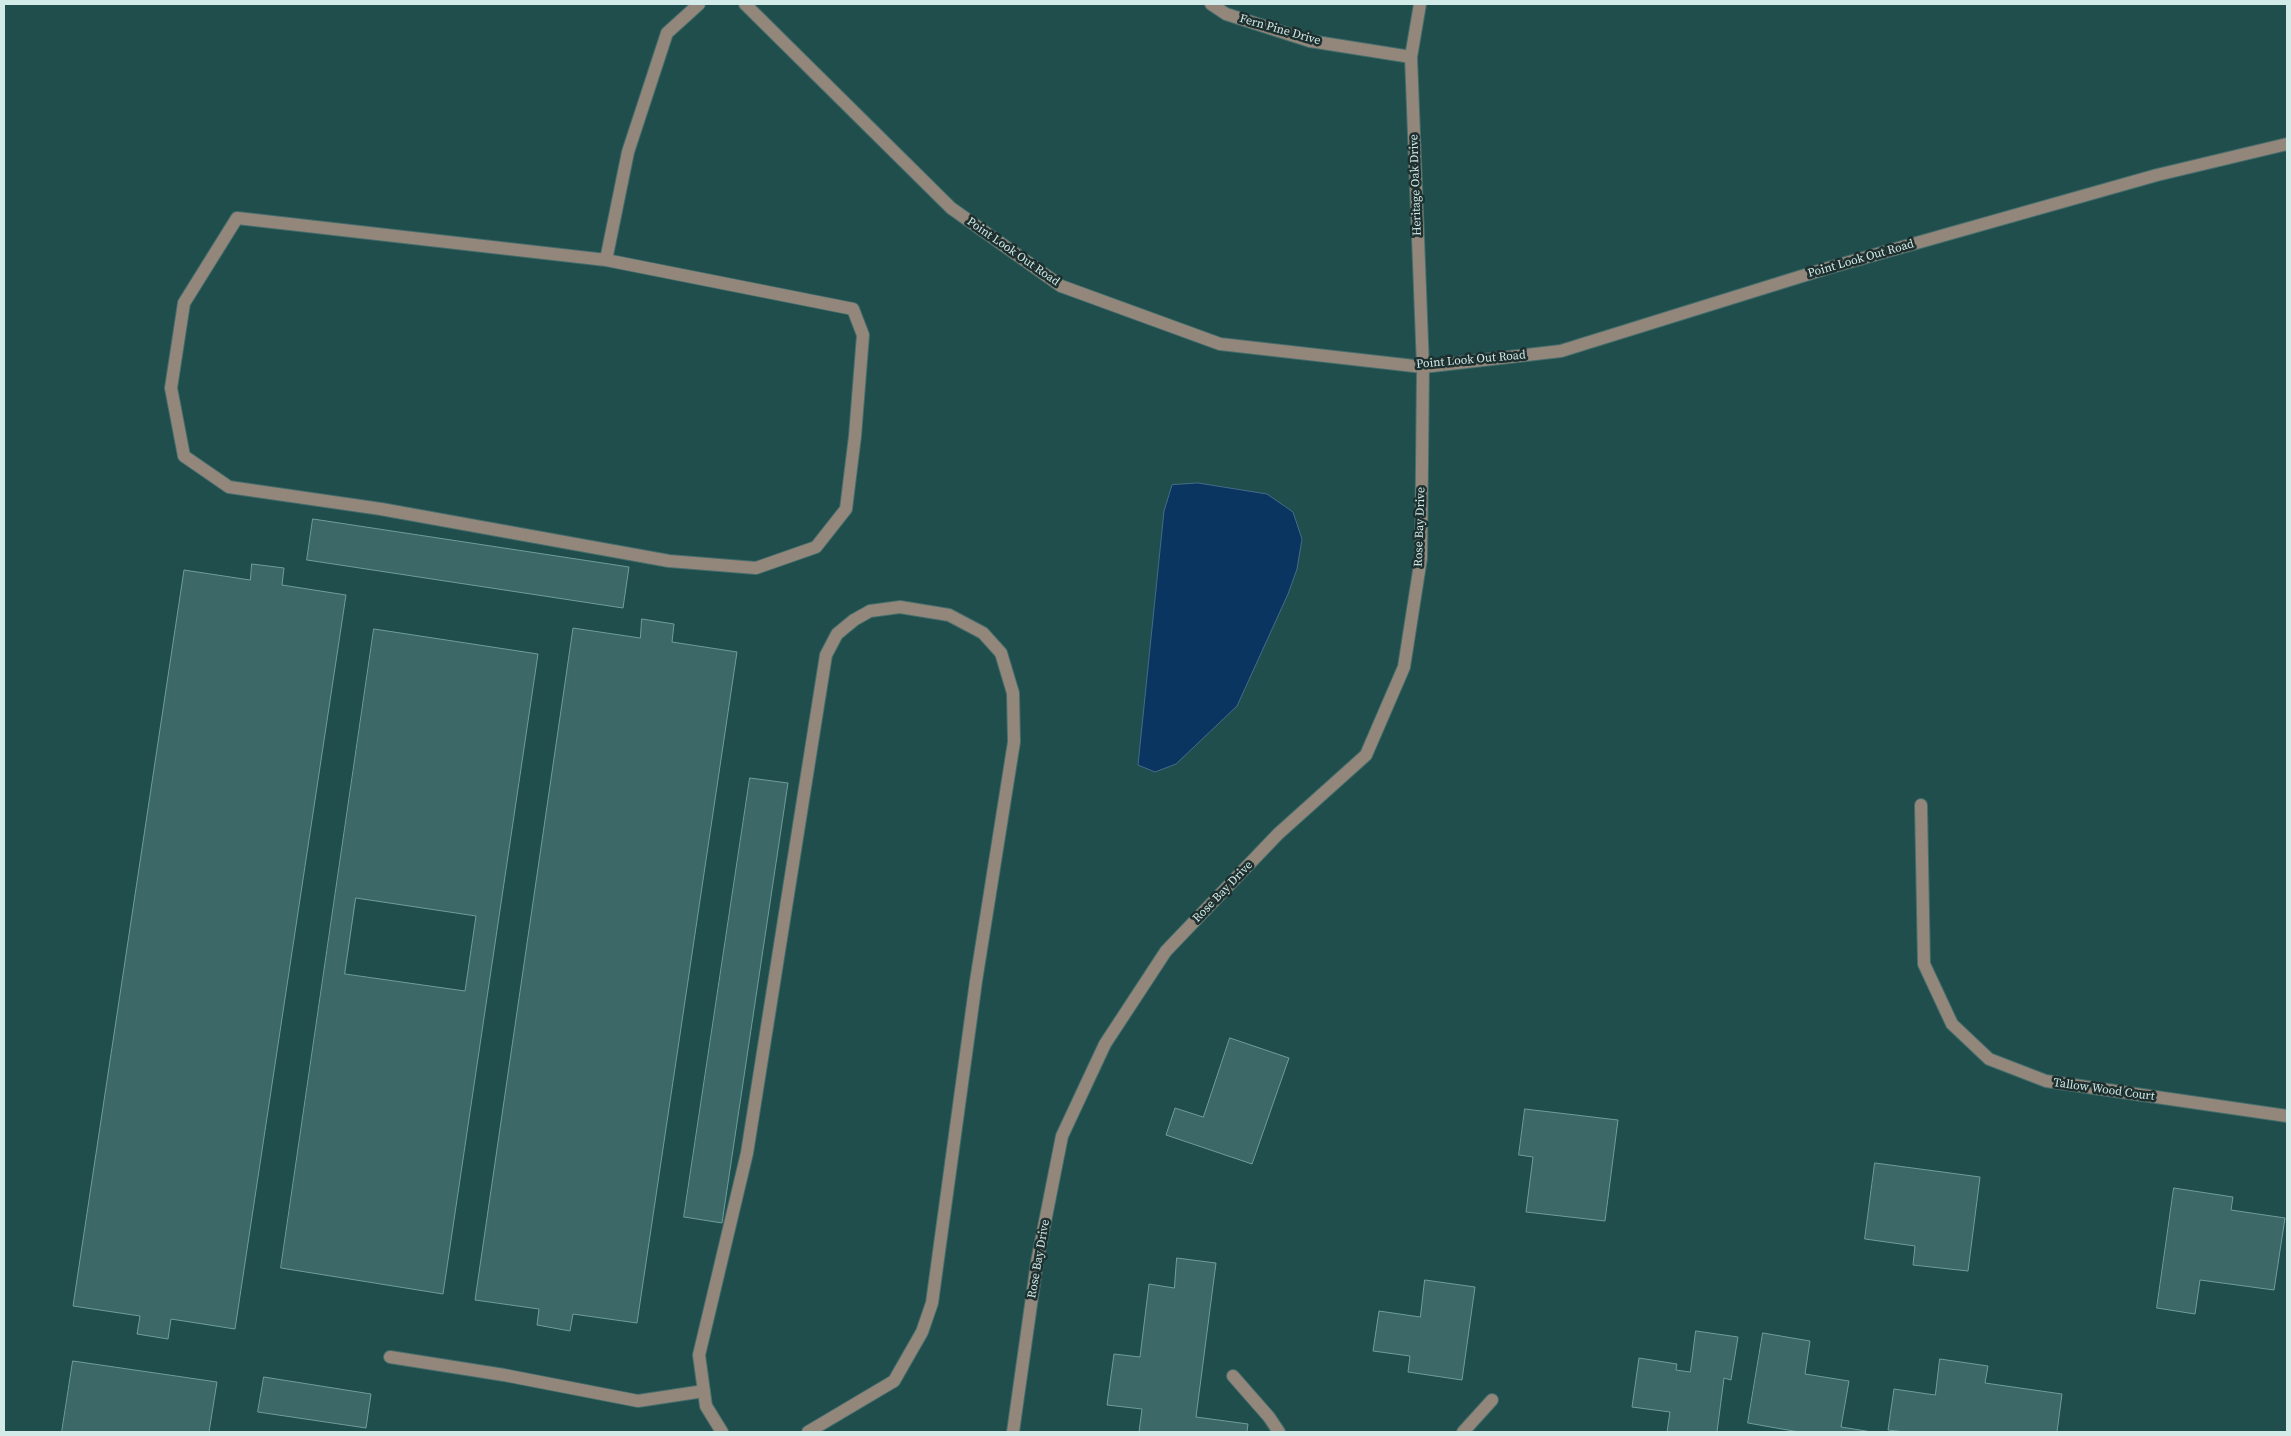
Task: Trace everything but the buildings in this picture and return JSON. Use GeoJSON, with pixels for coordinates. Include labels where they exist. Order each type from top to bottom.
{"type":"FeatureCollection","features":[{"type":"Feature","properties":{"kind":"street"},"geometry":{"type":"LineString","coordinates":[[606,260],[628,152],[667,33],[699,4]]}},
{"type":"Feature","properties":{"kind":"street","name":"Point Look Out Road"},"geometry":{"type":"LineString","coordinates":[[745,4],[951,208],[1061,286],[1220,344],[1423,367],[1561,351],[1847,263],[2157,175],[2287,144]]}},
{"type":"Feature","properties":{"kind":"street","name":"Fern Pine Drive"},"geometry":{"type":"LineString","coordinates":[[1211,4],[1226,14],[1310,41],[1411,57]]}},
{"type":"Feature","properties":{"kind":"street","name":"Heritage Oak Drive"},"geometry":{"type":"LineString","coordinates":[[1420,4],[1411,57],[1423,367]]}},
{"type":"Feature","properties":{"kind":"street"},"geometry":{"type":"LineString","coordinates":[[237,218],[606,260],[853,309],[863,335],[855,436],[846,509],[816,547],[756,568],[669,561],[381,509],[229,486],[184,456],[171,388],[184,303],[237,218]]}},
{"type":"Feature","properties":{"kind":"street","name":"Rose Bay Drive"},"geometry":{"type":"LineString","coordinates":[[1013,1432],[1037,1262],[1062,1136],[1105,1044],[1166,951],[1278,834],[1366,755],[1404,667],[1421,558],[1423,367]]}},
{"type":"Feature","properties":{"kind":"street"},"geometry":{"type":"LineString","coordinates":[[722,1432],[706,1406],[699,1355],[748,1153],[826,655],[837,634],[854,620],[870,611],[900,607],[949,615],[983,632],[1000,653],[1013,693],[1014,742],[976,981],[932,1303],[922,1332],[894,1381],[834,1419],[808,1432]]}},
{"type":"Feature","properties":{"kind":"street","name":"Tallow Wood Court"},"geometry":{"type":"LineString","coordinates":[[1921,805],[1924,964],[1952,1024],[1989,1059],[2046,1082],[2287,1116]]}},
{"type":"Feature","properties":{"kind":"street"},"geometry":{"type":"LineString","coordinates":[[390,1357],[504,1375],[638,1401],[704,1391]]}},
{"type":"Feature","properties":{"kind":"street"},"geometry":{"type":"LineString","coordinates":[[1233,1376],[1269,1417],[1279,1432]]}},
{"type":"Feature","properties":{"kind":"street"},"geometry":{"type":"LineString","coordinates":[[1463,1432],[1492,1400]]}},
{"type":"Feature","properties":{"kind":"water"},"geometry":{"type":"Polygon","coordinates":[[[1198,483],[1267,494],[1293,512],[1302,539],[1297,569],[1288,594],[1237,706],[1176,764],[1155,772],[1138,765],[1164,511],[1172,485],[1198,483]]]}}]}
